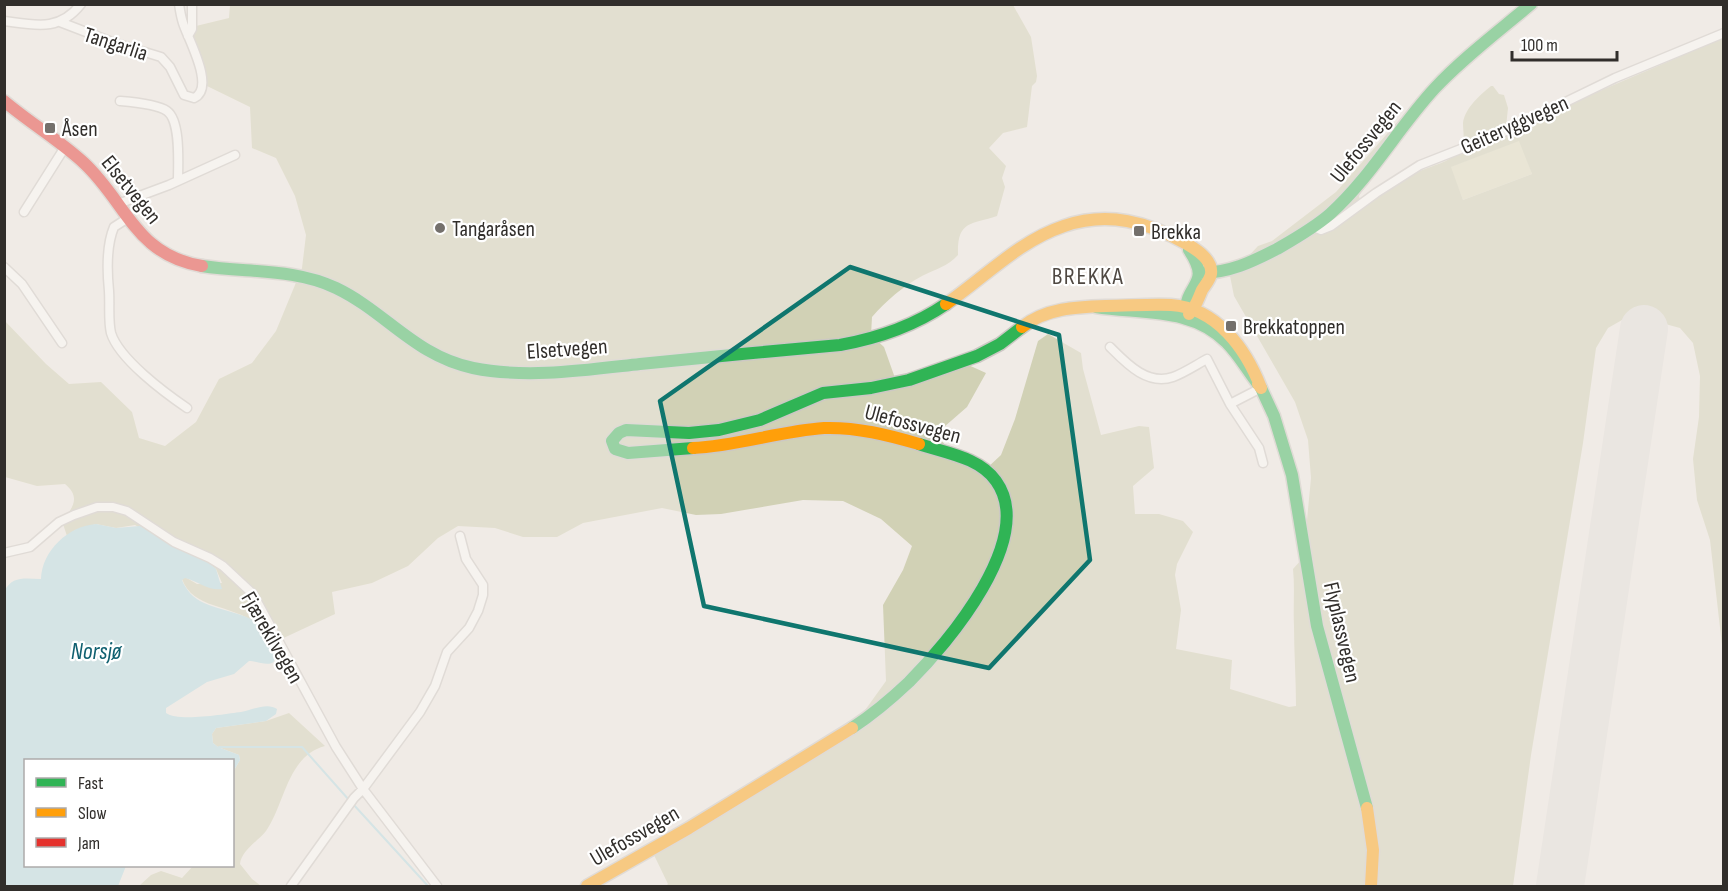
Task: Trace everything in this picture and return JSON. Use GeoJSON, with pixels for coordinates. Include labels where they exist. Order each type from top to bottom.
{"type":"FeatureCollection","features":[{"type":"Feature","properties":{"kind":"street"},"geometry":{"type":"LineString","coordinates":[[4,21],[39,25],[60,22],[70,16],[81,4]]}},
{"type":"Feature","properties":{"kind":"street","name":"Tangarlia"},"geometry":{"type":"LineString","coordinates":[[60,22],[160,57],[170,67],[184,95],[194,98],[200,95],[201,71],[179,4]]}},
{"type":"Feature","properties":{"kind":"street"},"geometry":{"type":"LineString","coordinates":[[188,36],[192,29],[192,4]]}},
{"type":"Feature","properties":{"kind":"street","name":"Ulefossvegen"},"geometry":{"type":"LineString","coordinates":[[1206,273],[1237,269],[1283,246],[1314,227],[1357,186],[1437,86],[1531,4]]}},
{"type":"Feature","properties":{"kind":"street","name":"Geiteryggvegen"},"geometry":{"type":"LineString","coordinates":[[1314,227],[1321,230],[1331,226],[1420,165],[1503,132],[1615,78],[1724,33]]}},
{"type":"Feature","properties":{"kind":"street","name":"Elsetvegen"},"geometry":{"type":"LineString","coordinates":[[4,101],[95,173],[148,243],[177,259],[215,267],[297,275],[319,281],[345,292],[412,343],[440,358],[468,367],[512,373],[562,370],[840,345],[876,338],[900,330],[927,316],[955,299],[1034,239],[1051,230],[1073,223],[1106,219],[1140,223],[1168,233],[1194,248],[1204,257],[1209,264],[1206,273]]}},
{"type":"Feature","properties":{"kind":"street"},"geometry":{"type":"LineString","coordinates":[[120,101],[149,106],[169,113],[177,138],[178,180]]}},
{"type":"Feature","properties":{"kind":"street"},"geometry":{"type":"LineString","coordinates":[[24,212],[65,147]]}},
{"type":"Feature","properties":{"kind":"street"},"geometry":{"type":"LineString","coordinates":[[118,204],[235,155]]}},
{"type":"Feature","properties":{"kind":"street"},"geometry":{"type":"LineString","coordinates":[[128,218],[114,226],[110,243],[108,269],[112,335],[122,350],[147,377],[187,408]]}},
{"type":"Feature","properties":{"kind":"street"},"geometry":{"type":"LineString","coordinates":[[4,267],[17,278],[32,297],[62,343]]}},
{"type":"Feature","properties":{"kind":"street"},"geometry":{"type":"LineString","coordinates":[[1188,311],[1209,282],[1206,273]]}},
{"type":"Feature","properties":{"kind":"street","name":"Ulefossvegen"},"geometry":{"type":"LineString","coordinates":[[587,886],[821,748],[884,704],[920,671],[963,619],[997,558],[1006,529],[1003,493],[985,469],[961,457],[879,433],[832,428],[799,431],[713,446],[655,449],[625,455],[617,452],[613,447],[616,434],[626,430],[703,432],[750,423],[823,393],[885,386],[931,374],[991,348],[1028,322],[1047,312],[1067,308],[1140,304],[1188,311]]}},
{"type":"Feature","properties":{"kind":"street","name":"Flyplassvegen"},"geometry":{"type":"LineString","coordinates":[[1188,311],[1221,337],[1262,388],[1279,428],[1292,470],[1317,624],[1370,820],[1374,857],[1371,886]]}},
{"type":"Feature","properties":{"kind":"street"},"geometry":{"type":"LineString","coordinates":[[1110,347],[1139,372],[1156,378],[1172,377],[1207,359],[1230,404],[1259,448],[1263,463]]}},
{"type":"Feature","properties":{"kind":"street"},"geometry":{"type":"LineString","coordinates":[[1230,404],[1262,388]]}},
{"type":"Feature","properties":{"kind":"street","name":"Fjærekilvegen"},"geometry":{"type":"LineString","coordinates":[[4,552],[30,547],[65,519],[104,506],[127,511],[174,542],[216,561],[249,589],[256,599],[336,747],[363,789],[437,886]]}},
{"type":"Feature","properties":{"kind":"street"},"geometry":{"type":"LineString","coordinates":[[291,886],[354,798],[420,712],[435,686],[447,652],[469,628],[478,611],[483,595],[483,585],[466,559],[460,536]]}},
{"type":"Feature","properties":{"kind":"highlighted area"},"geometry":{"type":"Polygon","coordinates":[[[850,267],[1059,335],[1090,560],[989,668],[704,606],[660,401],[850,267]]]}},
{"type":"Feature","properties":{"kind":"green space"},"geometry":{"type":"Polygon","coordinates":[[[230,5],[1013,5],[1031,37],[1037,76],[1032,86],[1027,127],[1003,133],[989,148],[1006,166],[1002,178],[1005,187],[997,216],[967,226],[960,235],[958,255],[946,265],[908,284],[889,300],[872,317],[871,335],[884,347],[895,378],[964,363],[986,373],[967,407],[936,434],[950,451],[986,469],[1001,455],[1015,419],[1038,341],[1048,334],[1081,353],[1083,369],[1101,435],[1139,426],[1149,427],[1154,468],[1133,486],[1135,514],[1159,514],[1183,521],[1193,532],[1177,564],[1175,575],[1181,610],[1176,649],[1232,660],[1230,689],[1289,707],[1296,706],[1293,569],[1302,559],[1307,520],[1311,478],[1308,440],[1295,402],[1234,296],[1230,276],[1258,246],[1272,241],[1336,192],[1407,111],[1424,109],[1367,182],[1359,196],[1362,208],[1411,176],[1455,155],[1463,144],[1464,117],[1470,107],[1491,86],[1499,94],[1504,95],[1508,108],[1506,127],[1588,96],[1723,38],[1723,654],[1710,540],[1697,500],[1693,459],[1699,417],[1700,376],[1693,343],[1680,328],[1647,319],[1622,320],[1608,328],[1596,348],[1583,443],[1531,755],[1513,886],[666,886],[668,884],[654,855],[832,738],[863,713],[886,681],[883,605],[903,570],[912,546],[881,519],[843,501],[803,500],[721,514],[696,515],[662,508],[583,523],[557,537],[523,537],[495,528],[458,526],[438,538],[408,566],[372,583],[332,592],[335,614],[275,642],[270,641],[261,628],[250,619],[198,599],[189,591],[182,579],[185,577],[197,584],[222,583],[216,569],[202,559],[176,548],[135,525],[116,528],[96,524],[75,530],[67,536],[62,521],[72,507],[74,498],[73,493],[65,484],[37,486],[5,477],[4,320],[46,364],[69,384],[101,382],[132,412],[139,438],[165,446],[196,422],[219,379],[252,363],[276,331],[302,268],[306,235],[295,196],[276,158],[252,148],[250,107],[207,86],[204,69],[192,38],[196,26],[229,18],[230,5]],[[1519,141],[1451,167],[1463,200],[1532,174],[1519,141]]]}},
{"type":"Feature","properties":{"kind":"green space"},"geometry":{"type":"Polygon","coordinates":[[[1520,140],[1532,174],[1463,200],[1450,167],[1520,140]]]}},
{"type":"Feature","properties":{"kind":"green space"},"geometry":{"type":"Polygon","coordinates":[[[289,713],[325,746],[312,751],[302,760],[288,782],[266,831],[241,859],[240,864],[261,886],[139,886],[151,875],[161,871],[182,878],[192,867],[234,867],[234,770],[240,760],[239,755],[213,743],[212,734],[216,728],[266,721],[289,713]]]}},
{"type":"Feature","properties":{"kind":"water","name":"Norsjø"},"geometry":{"type":"Polygon","coordinates":[[[96,524],[116,528],[140,526],[176,548],[209,563],[216,569],[222,589],[208,587],[185,578],[182,580],[188,590],[196,599],[204,603],[255,621],[269,637],[274,650],[274,661],[268,664],[249,661],[234,674],[207,682],[166,708],[166,713],[181,717],[202,717],[269,706],[277,709],[276,714],[266,721],[216,728],[212,734],[213,743],[239,755],[240,760],[234,770],[234,759],[24,759],[24,867],[126,867],[118,886],[5,886],[4,592],[15,580],[41,579],[46,558],[52,549],[67,535],[96,524]]]}},
{"type":"Feature","properties":{"kind":"waterway"},"geometry":{"type":"LineString","coordinates":[[219,747],[302,747],[349,800]]}},
{"type":"Feature","properties":{"kind":"waterway"},"geometry":{"type":"LineString","coordinates":[[353,804],[428,886]]}},
{"type":"Feature","properties":{"kind":"taxiway"},"geometry":{"type":"LineString","coordinates":[[1634,400],[1644,386],[1650,345],[1641,335],[1633,338],[1629,345],[1638,366]]}},
{"type":"Feature","properties":{"kind":"runway"},"geometry":{"type":"LineString","coordinates":[[1560,886],[1644,329]]}},
{"type":"Feature","properties":{"kind":"traffic: fast"},"geometry":{"type":"LineString","coordinates":[[1200,273],[1231,269],[1268,254],[1305,233],[1324,219],[1345,200],[1435,88],[1531,4]]}},
{"type":"Feature","properties":{"kind":"traffic: fast"},"geometry":{"type":"LineString","coordinates":[[1185,313],[1198,277],[1196,261],[1189,250]]}},
{"type":"Feature","properties":{"kind":"traffic: fast"},"geometry":{"type":"LineString","coordinates":[[202,266],[287,274],[320,282],[354,298],[434,354],[473,368],[514,373],[578,371],[840,345],[896,330],[946,304]]}},
{"type":"Feature","properties":{"kind":"traffic: fast"},"geometry":{"type":"LineString","coordinates":[[1096,307],[1166,314],[1199,323],[1227,343],[1258,384]]}},
{"type":"Feature","properties":{"kind":"traffic: fast"},"geometry":{"type":"LineString","coordinates":[[693,448],[628,453],[615,449],[612,441],[619,433],[626,430],[689,433],[719,430],[760,420],[823,393],[871,388],[909,380],[977,356],[1000,344],[1022,327]]}},
{"type":"Feature","properties":{"kind":"traffic: fast"},"geometry":{"type":"LineString","coordinates":[[1261,388],[1274,416],[1292,475],[1317,626],[1367,808]]}},
{"type":"Feature","properties":{"kind":"traffic: fast"},"geometry":{"type":"LineString","coordinates":[[852,728],[902,688],[926,665],[945,642],[982,588],[997,559],[1005,531],[1006,504],[996,481],[989,473],[971,461],[919,444]]}},
{"type":"Feature","properties":{"kind":"traffic: slow"},"geometry":{"type":"LineString","coordinates":[[946,304],[1032,241],[1064,226],[1096,219],[1112,219],[1143,225],[1172,236],[1200,252],[1207,260],[1211,269],[1209,280],[1189,314]]}},
{"type":"Feature","properties":{"kind":"traffic: slow"},"geometry":{"type":"LineString","coordinates":[[1022,327],[1051,312],[1073,308],[1155,305],[1187,308],[1216,322],[1228,333],[1247,359],[1261,388],[1258,384]]}},
{"type":"Feature","properties":{"kind":"traffic: slow"},"geometry":{"type":"LineString","coordinates":[[693,448],[824,428],[860,430],[919,444]]}},
{"type":"Feature","properties":{"kind":"traffic: slow"},"geometry":{"type":"LineString","coordinates":[[587,886],[689,828],[852,728]]}},
{"type":"Feature","properties":{"kind":"traffic: slow"},"geometry":{"type":"LineString","coordinates":[[1367,808],[1373,850],[1371,886]]}},
{"type":"Feature","properties":{"kind":"traffic: jam"},"geometry":{"type":"LineString","coordinates":[[4,101],[84,163],[99,178],[134,225],[161,251],[179,260],[202,266]]}},
{"type":"Feature","properties":{"kind":"place","name":"Åsen"},"geometry":{"type":"Point","coordinates":[50,128]}},
{"type":"Feature","properties":{"kind":"place","name":"Tangaråsen"},"geometry":{"type":"Point","coordinates":[440,228]}},
{"type":"Feature","properties":{"kind":"place","name":"Brekka"},"geometry":{"type":"Point","coordinates":[1139,231]}},
{"type":"Feature","properties":{"kind":"place","name":"Brekkatoppen"},"geometry":{"type":"Point","coordinates":[1231,326]}},
{"type":"Feature","properties":{"kind":"district","name":"BREKKA"},"geometry":{"type":"Point","coordinates":[1088,276]}}]}
